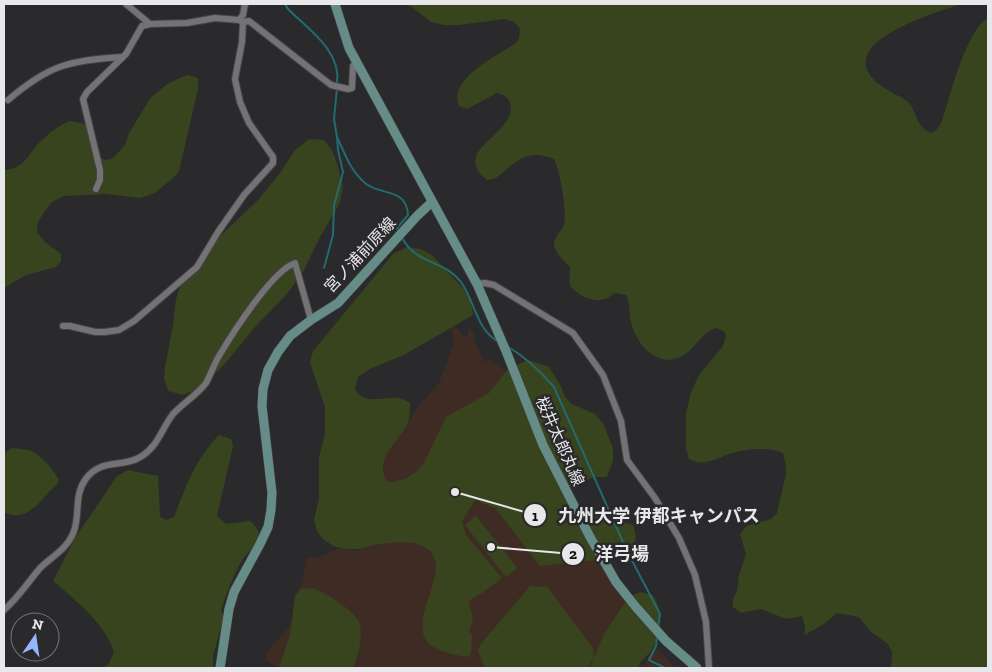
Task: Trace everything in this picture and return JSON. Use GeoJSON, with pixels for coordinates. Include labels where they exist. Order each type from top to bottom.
{"type":"FeatureCollection","features":[{"type":"Feature","properties":{"kind":"main road"},"geometry":{"type":"LineString","coordinates":[[336,4],[349,48],[432,202]]}},
{"type":"Feature","properties":{"kind":"main road","name":"宮ノ浦前原線"},"geometry":{"type":"LineString","coordinates":[[220,668],[229,609],[234,592],[264,536],[268,527],[271,510],[272,493],[262,406],[263,389],[268,370],[290,336],[310,320],[338,304],[432,202]]}},
{"type":"Feature","properties":{"kind":"main road","name":"桜井太郎丸線"},"geometry":{"type":"LineString","coordinates":[[432,202],[477,284],[543,445],[590,537],[616,582],[654,628],[697,668]]}},
{"type":"Feature","properties":{"kind":"street"},"geometry":{"type":"LineString","coordinates":[[126,4],[150,24]]}},
{"type":"Feature","properties":{"kind":"street"},"geometry":{"type":"LineString","coordinates":[[63,326],[105,332],[119,330],[134,321],[197,267],[218,232],[244,195],[273,163],[273,157],[249,123],[240,102],[235,79],[242,42],[241,21],[245,4]]}},
{"type":"Feature","properties":{"kind":"street"},"geometry":{"type":"LineString","coordinates":[[96,189],[100,180],[100,170],[83,99],[126,54],[142,26],[150,24],[173,25],[215,18],[249,21],[332,85],[348,89],[352,88],[353,66],[356,62]]}},
{"type":"Feature","properties":{"kind":"street"},"geometry":{"type":"LineString","coordinates":[[8,100],[27,84],[51,69],[80,61],[122,57]]}},
{"type":"Feature","properties":{"kind":"street"},"geometry":{"type":"LineString","coordinates":[[4,610],[71,538],[76,522],[79,489],[89,475],[100,467],[134,460],[149,451],[172,416],[205,384],[219,356],[263,292],[286,267],[295,263],[310,320]]}},
{"type":"Feature","properties":{"kind":"street"},"geometry":{"type":"LineString","coordinates":[[477,284],[494,285],[573,333],[603,374],[621,421],[627,460],[655,498],[675,531],[695,574],[706,622],[709,668]]}},
{"type":"Feature","properties":{"kind":"shaded area"},"geometry":{"type":"Polygon","coordinates":[[[447,315],[462,335],[468,336],[468,328],[474,333],[474,340],[485,362],[491,359],[510,374],[583,533],[611,583],[633,612],[635,663],[644,666],[651,650],[657,649],[676,668],[284,668],[273,665],[265,660],[266,653],[295,620],[302,592],[298,590],[301,586],[307,558],[316,558],[340,548],[358,551],[384,536],[358,500],[401,426],[409,420],[439,383],[454,343],[447,315]]]}},
{"type":"Feature","properties":{"kind":"green space"},"geometry":{"type":"Polygon","coordinates":[[[408,4],[961,4],[917,20],[884,37],[872,48],[866,59],[868,72],[871,77],[889,91],[904,99],[912,107],[922,127],[932,133],[942,121],[966,49],[980,25],[988,18],[988,668],[891,668],[892,652],[888,644],[870,631],[859,617],[837,613],[824,624],[805,635],[802,616],[786,619],[761,609],[741,613],[733,607],[733,599],[737,591],[739,575],[746,554],[740,534],[747,526],[771,519],[777,513],[786,467],[783,453],[770,450],[742,451],[705,462],[689,459],[686,449],[686,413],[691,392],[699,375],[723,346],[726,336],[725,332],[717,328],[712,330],[704,335],[685,354],[670,360],[663,359],[648,351],[636,336],[631,324],[626,295],[615,293],[605,299],[596,300],[587,298],[571,287],[570,267],[558,254],[554,245],[564,224],[565,210],[559,173],[554,159],[540,155],[529,156],[518,160],[496,178],[487,180],[479,172],[476,158],[484,145],[506,122],[509,117],[510,103],[503,95],[497,93],[467,109],[459,106],[457,96],[460,86],[477,68],[516,43],[519,39],[520,29],[514,22],[505,19],[444,25],[431,22],[408,4]]]}},
{"type":"Feature","properties":{"kind":"green space"},"geometry":{"type":"Polygon","coordinates":[[[187,75],[198,79],[198,89],[179,171],[173,178],[155,193],[140,198],[105,194],[64,196],[52,202],[38,222],[37,232],[45,242],[61,254],[61,261],[56,267],[26,275],[4,288],[4,170],[12,169],[22,163],[46,136],[69,121],[86,124],[94,137],[99,157],[105,160],[112,159],[125,145],[129,133],[151,97],[169,83],[187,75]]]}},
{"type":"Feature","properties":{"kind":"green space"},"geometry":{"type":"Polygon","coordinates":[[[309,139],[324,140],[332,150],[343,188],[339,205],[320,237],[303,272],[287,294],[255,327],[224,365],[201,387],[183,395],[168,391],[164,378],[165,367],[176,299],[182,281],[197,261],[223,233],[258,200],[280,173],[295,150],[309,139]]]}},
{"type":"Feature","properties":{"kind":"green space"},"geometry":{"type":"Polygon","coordinates":[[[407,247],[421,249],[432,255],[462,287],[471,300],[473,315],[404,355],[370,369],[358,377],[355,390],[361,396],[374,399],[403,399],[410,403],[408,422],[386,456],[383,472],[386,481],[392,482],[405,479],[416,472],[424,463],[446,417],[489,393],[508,369],[528,360],[549,367],[561,386],[565,397],[572,404],[595,414],[603,423],[613,448],[613,461],[607,477],[595,477],[569,487],[577,505],[633,525],[636,536],[630,549],[617,558],[540,566],[495,508],[475,500],[462,522],[466,535],[502,578],[471,599],[469,604],[473,618],[469,631],[472,635],[471,653],[467,657],[446,652],[434,647],[426,640],[423,631],[423,620],[433,585],[436,562],[430,550],[415,543],[399,542],[359,549],[345,549],[333,546],[323,539],[317,531],[314,520],[319,499],[319,457],[325,434],[325,407],[310,363],[313,351],[393,254],[407,247]]]}},
{"type":"Feature","properties":{"kind":"green space"},"geometry":{"type":"Polygon","coordinates":[[[219,435],[231,439],[233,446],[217,516],[226,524],[250,521],[258,530],[260,538],[239,565],[221,610],[224,617],[213,656],[213,668],[103,668],[108,665],[114,652],[110,642],[89,613],[53,581],[75,538],[117,476],[128,470],[158,476],[160,517],[166,520],[174,517],[197,464],[219,435]]]}},
{"type":"Feature","properties":{"kind":"green space"},"geometry":{"type":"Polygon","coordinates":[[[12,448],[32,451],[47,464],[59,480],[34,508],[29,512],[17,515],[4,512],[4,453],[12,448]]]}},
{"type":"Feature","properties":{"kind":"green space"},"geometry":{"type":"Polygon","coordinates":[[[476,516],[517,568],[506,577],[465,525],[476,516]]]}},
{"type":"Feature","properties":{"kind":"green space"},"geometry":{"type":"Polygon","coordinates":[[[530,586],[547,587],[593,648],[594,657],[588,668],[485,668],[478,651],[480,645],[530,586]]]}},
{"type":"Feature","properties":{"kind":"green space"},"geometry":{"type":"Polygon","coordinates":[[[312,588],[331,597],[345,607],[359,622],[361,639],[353,668],[279,668],[290,635],[295,595],[301,589],[312,588]]]}},
{"type":"Feature","properties":{"kind":"green space"},"geometry":{"type":"Polygon","coordinates":[[[640,592],[653,595],[659,608],[660,629],[650,651],[637,668],[590,668],[603,636],[624,604],[632,596],[640,592]]]}},
{"type":"Feature","properties":{"kind":"waterway"},"geometry":{"type":"LineString","coordinates":[[285,4],[329,51],[337,72],[337,84]]}},
{"type":"Feature","properties":{"kind":"waterway"},"geometry":{"type":"LineString","coordinates":[[324,268],[333,235],[334,205],[343,172],[334,119],[337,88]]}},
{"type":"Feature","properties":{"kind":"waterway"},"geometry":{"type":"LineString","coordinates":[[337,137],[345,156],[365,183],[377,190],[398,196],[403,200],[408,215],[397,228],[399,232]]}},
{"type":"Feature","properties":{"kind":"waterway"},"geometry":{"type":"LineString","coordinates":[[401,236],[414,253],[447,269],[461,282],[485,330],[499,342]]}},
{"type":"Feature","properties":{"kind":"waterway"},"geometry":{"type":"LineString","coordinates":[[510,348],[534,366],[554,387],[627,551],[660,614],[658,627]]}},
{"type":"Feature","properties":{"kind":"waterway"},"geometry":{"type":"LineString","coordinates":[[657,636],[656,646],[649,660],[665,668]]}},
{"type":"Feature","properties":{"kind":"place","name":"九州大学 伊都キャンパス"},"geometry":{"type":"Point","coordinates":[455,492]}},
{"type":"Feature","properties":{"kind":"place","name":"洋弓場"},"geometry":{"type":"Point","coordinates":[491,547]}}]}
